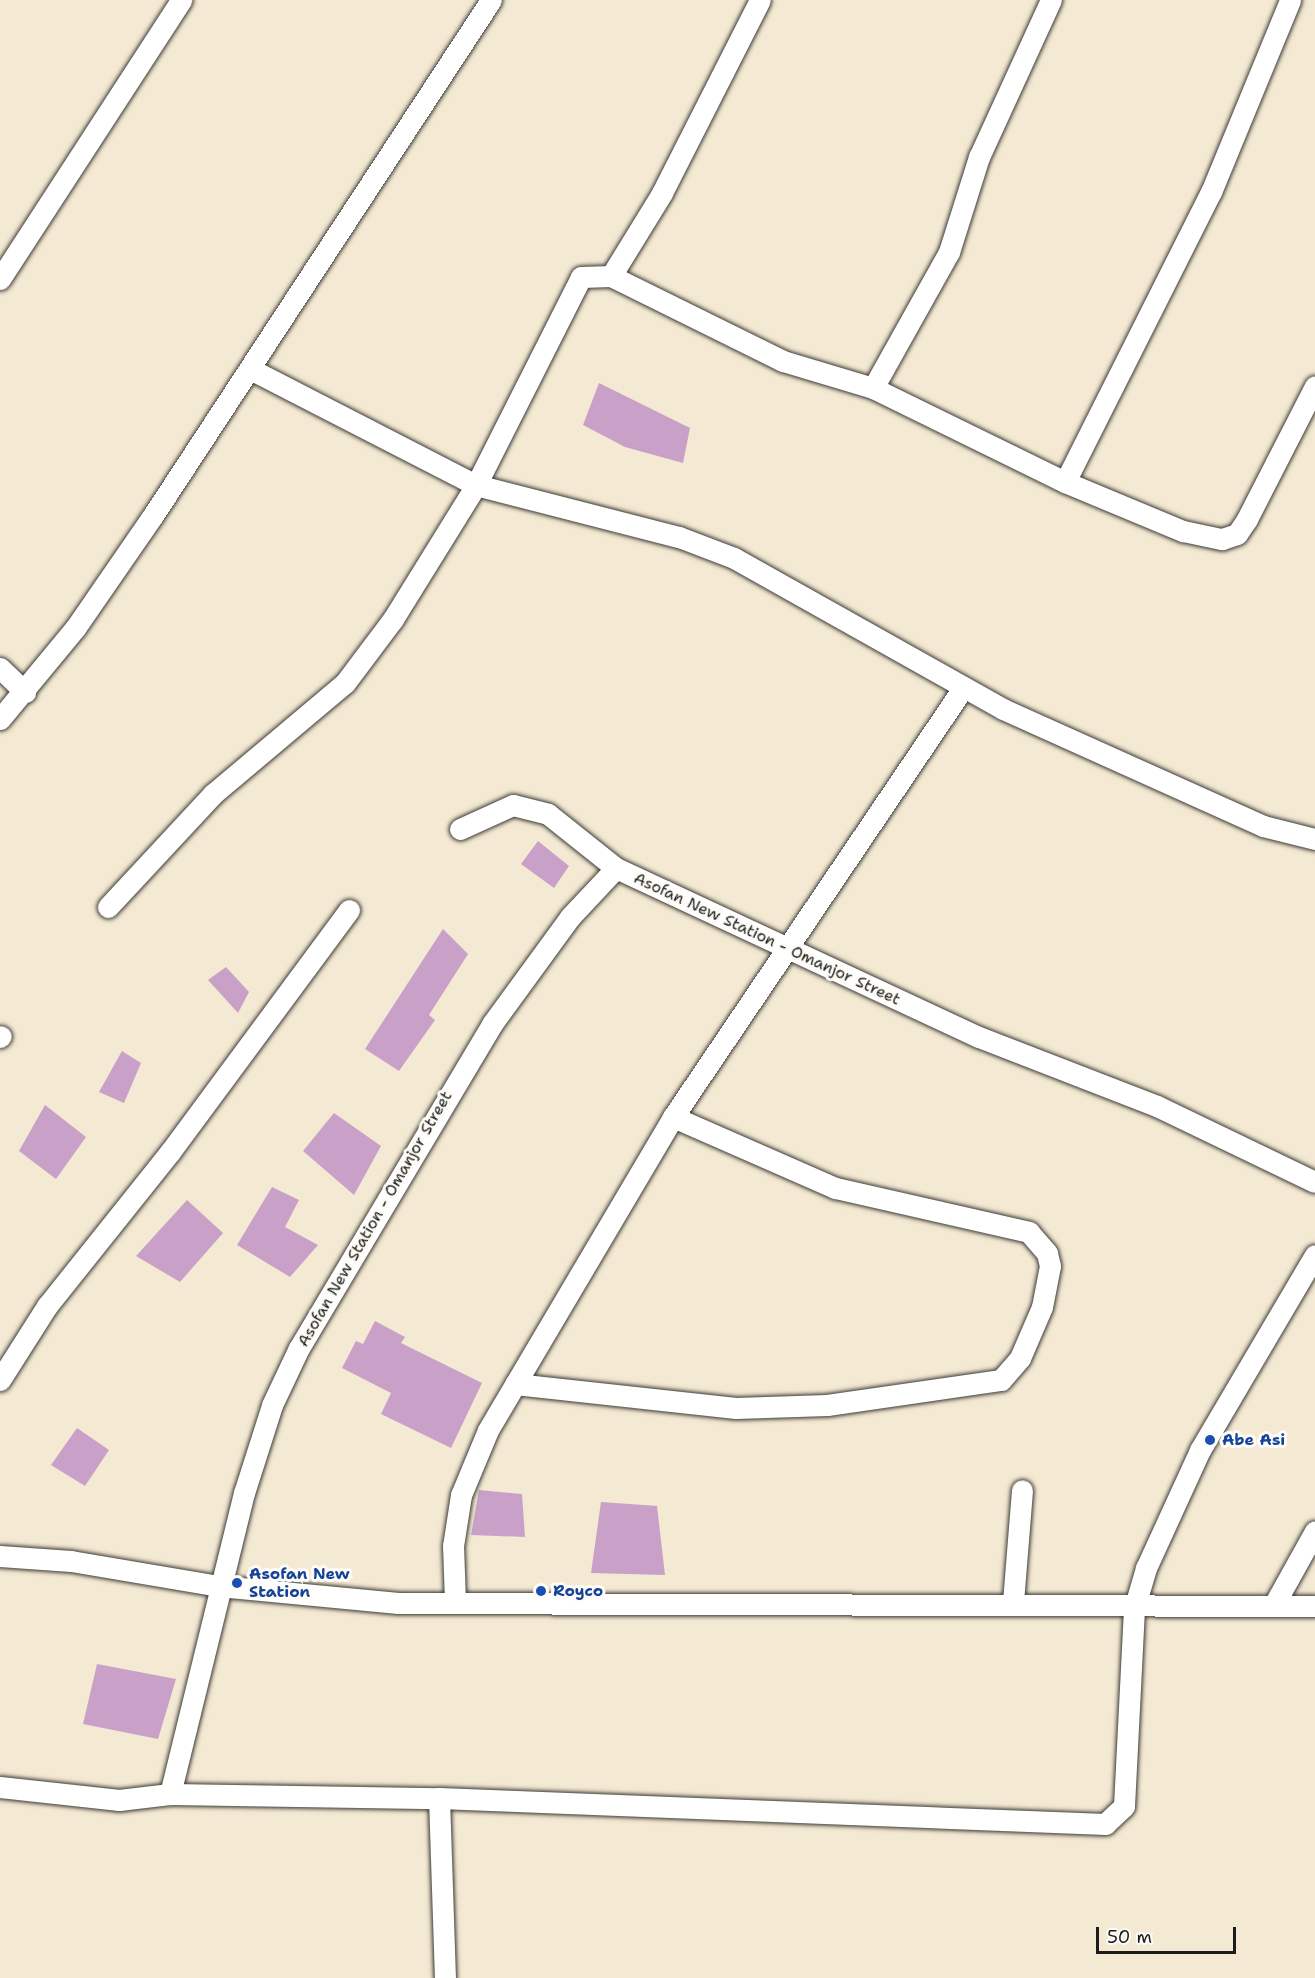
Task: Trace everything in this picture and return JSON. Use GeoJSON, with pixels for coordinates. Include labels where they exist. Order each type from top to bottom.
{"type":"FeatureCollection","features":[{"type":"Feature","properties":{"kind":"street"},"geometry":{"type":"LineString","coordinates":[[0,279],[181,0]]}},
{"type":"Feature","properties":{"kind":"street"},"geometry":{"type":"LineString","coordinates":[[0,719],[25,692],[252,370],[491,0]]}},
{"type":"Feature","properties":{"kind":"street"},"geometry":{"type":"LineString","coordinates":[[611,276],[662,193],[760,0]]}},
{"type":"Feature","properties":{"kind":"street"},"geometry":{"type":"LineString","coordinates":[[873,388],[950,252],[979,157],[1051,0]]}},
{"type":"Feature","properties":{"kind":"street"},"geometry":{"type":"LineString","coordinates":[[1065,482],[1211,192],[1290,0]]}},
{"type":"Feature","properties":{"kind":"street"},"geometry":{"type":"LineString","coordinates":[[108,907],[213,794],[345,683],[419,584],[476,485],[581,277],[611,276],[783,361],[873,388],[1065,482],[1183,531],[1222,539],[1236,534],[1315,386]]}},
{"type":"Feature","properties":{"kind":"street"},"geometry":{"type":"LineString","coordinates":[[252,370],[476,485],[679,537],[734,558],[850,618],[963,688],[1263,826],[1315,839]]}},
{"type":"Feature","properties":{"kind":"street"},"geometry":{"type":"LineString","coordinates":[[0,668],[25,692]]}},
{"type":"Feature","properties":{"kind":"street"},"geometry":{"type":"LineString","coordinates":[[454,1602],[453,1546],[461,1496],[472,1462],[515,1384],[673,1117],[782,949],[963,688]]}},
{"type":"Feature","properties":{"kind":"street"},"geometry":{"type":"LineString","coordinates":[[460,829],[513,805],[548,814],[616,868]]}},
{"type":"Feature","properties":{"kind":"street","name":"Asofan New Station - Omanjor Street"},"geometry":{"type":"LineString","coordinates":[[170,1794],[219,1586],[272,1405],[298,1348],[492,1024],[570,917],[616,868],[782,949],[979,1037],[1157,1106],[1315,1182]]}},
{"type":"Feature","properties":{"kind":"street"},"geometry":{"type":"LineString","coordinates":[[0,1380],[47,1306],[191,1125],[349,909]]}},
{"type":"Feature","properties":{"kind":"street"},"geometry":{"type":"LineString","coordinates":[[515,1384],[736,1408],[827,1406],[1001,1380],[1020,1358],[1042,1307],[1050,1266],[1047,1253],[1029,1233],[835,1188],[673,1117]]}},
{"type":"Feature","properties":{"kind":"street"},"geometry":{"type":"LineString","coordinates":[[0,1786],[118,1800],[170,1794],[439,1798],[1105,1824],[1124,1806],[1134,1609],[1146,1568],[1200,1450],[1315,1255]]}},
{"type":"Feature","properties":{"kind":"street"},"geometry":{"type":"LineString","coordinates":[[1013,1602],[1022,1490]]}},
{"type":"Feature","properties":{"kind":"street"},"geometry":{"type":"LineString","coordinates":[[1275,1604],[1315,1531]]}},
{"type":"Feature","properties":{"kind":"street"},"geometry":{"type":"LineString","coordinates":[[0,1556],[71,1561],[219,1586],[398,1603],[454,1602],[603,1607],[1013,1602],[1134,1609],[1275,1604],[1315,1606]]}},
{"type":"Feature","properties":{"kind":"street"},"geometry":{"type":"LineString","coordinates":[[439,1798],[445,1978]]}},
{"type":"Feature","properties":{"kind":"building"},"geometry":{"type":"Polygon","coordinates":[[[599,383],[690,428],[683,463],[625,447],[583,425],[599,383]]]}},
{"type":"Feature","properties":{"kind":"building"},"geometry":{"type":"Polygon","coordinates":[[[538,841],[569,866],[554,888],[521,864],[538,841]]]}},
{"type":"Feature","properties":{"kind":"building"},"geometry":{"type":"Polygon","coordinates":[[[443,929],[468,954],[429,1015],[435,1020],[399,1071],[365,1049],[443,929]]]}},
{"type":"Feature","properties":{"kind":"building"},"geometry":{"type":"Polygon","coordinates":[[[226,967],[249,992],[238,1013],[208,980],[226,967]]]}},
{"type":"Feature","properties":{"kind":"building"},"geometry":{"type":"Polygon","coordinates":[[[122,1051],[141,1063],[124,1103],[99,1092],[122,1051]]]}},
{"type":"Feature","properties":{"kind":"building"},"geometry":{"type":"Polygon","coordinates":[[[45,1105],[86,1137],[56,1179],[19,1151],[45,1105]]]}},
{"type":"Feature","properties":{"kind":"building"},"geometry":{"type":"Polygon","coordinates":[[[334,1113],[381,1146],[354,1195],[303,1151],[334,1113]]]}},
{"type":"Feature","properties":{"kind":"building"},"geometry":{"type":"Polygon","coordinates":[[[272,1187],[299,1200],[285,1227],[318,1245],[290,1277],[237,1245],[272,1187]]]}},
{"type":"Feature","properties":{"kind":"building"},"geometry":{"type":"Polygon","coordinates":[[[187,1200],[223,1233],[180,1282],[136,1256],[187,1200]]]}},
{"type":"Feature","properties":{"kind":"building"},"geometry":{"type":"Polygon","coordinates":[[[375,1321],[405,1337],[401,1343],[482,1383],[451,1448],[381,1414],[391,1393],[342,1368],[356,1341],[363,1344],[375,1321]]]}},
{"type":"Feature","properties":{"kind":"building"},"geometry":{"type":"Polygon","coordinates":[[[77,1428],[109,1450],[85,1486],[51,1465],[77,1428]]]}},
{"type":"Feature","properties":{"kind":"building"},"geometry":{"type":"Polygon","coordinates":[[[479,1490],[522,1494],[525,1537],[471,1535],[479,1490]]]}},
{"type":"Feature","properties":{"kind":"building"},"geometry":{"type":"Polygon","coordinates":[[[601,1502],[657,1506],[665,1575],[591,1573],[601,1502]]]}},
{"type":"Feature","properties":{"kind":"building"},"geometry":{"type":"Polygon","coordinates":[[[97,1664],[176,1679],[158,1739],[83,1724],[97,1664]]]}},
{"type":"Feature","properties":{"kind":"place","name":"Abe Asi"},"geometry":{"type":"Point","coordinates":[1210,1440]}},
{"type":"Feature","properties":{"kind":"place","name":"Asofan New Station"},"geometry":{"type":"Point","coordinates":[237,1583]}},
{"type":"Feature","properties":{"kind":"place","name":"Royco"},"geometry":{"type":"Point","coordinates":[541,1591]}}]}
